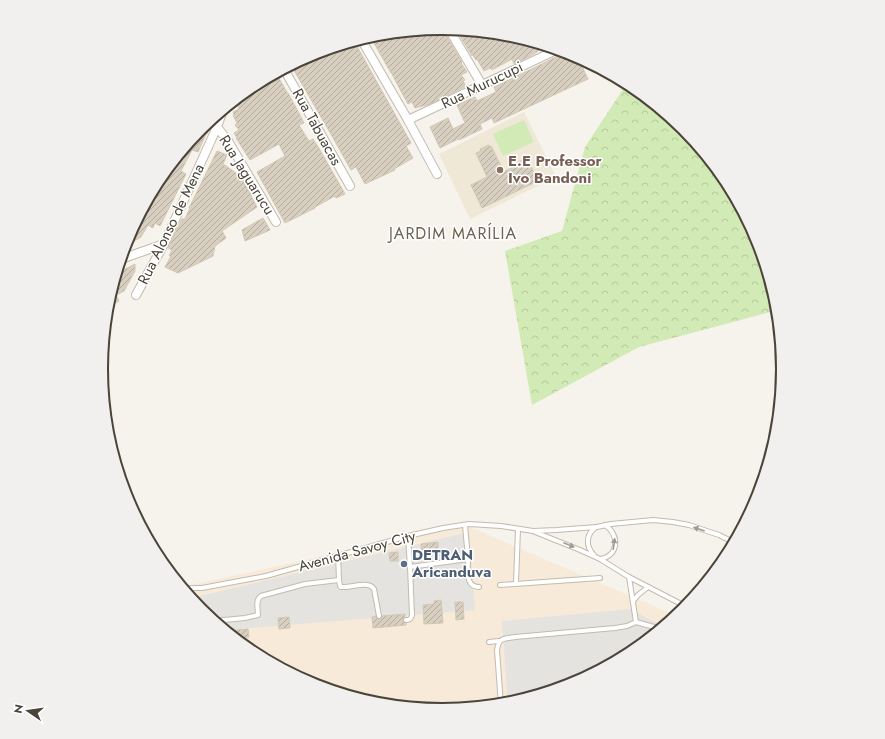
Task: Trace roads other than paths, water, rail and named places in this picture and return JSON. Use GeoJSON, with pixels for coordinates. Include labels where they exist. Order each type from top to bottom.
{"type":"FeatureCollection","features":[{"type":"Feature","properties":{"kind":"street"},"geometry":{"type":"LineString","coordinates":[[453,35],[482,85]]}},
{"type":"Feature","properties":{"kind":"street"},"geometry":{"type":"LineString","coordinates":[[364,44],[437,174]]}},
{"type":"Feature","properties":{"kind":"street","name":"Rua Murucupi"},"geometry":{"type":"LineString","coordinates":[[408,120],[482,85],[546,52]]}},
{"type":"Feature","properties":{"kind":"street","name":"Rua Tabuacas"},"geometry":{"type":"LineString","coordinates":[[287,74],[350,186]]}},
{"type":"Feature","properties":{"kind":"street","name":"Rua Alonso de Mena"},"geometry":{"type":"LineString","coordinates":[[136,295],[164,244],[219,121]]}},
{"type":"Feature","properties":{"kind":"street","name":"Rua Jaguarucu"},"geometry":{"type":"LineString","coordinates":[[217,127],[228,140],[276,222]]}},
{"type":"Feature","properties":{"kind":"street"},"geometry":{"type":"LineString","coordinates":[[128,257],[164,244]]}},
{"type":"Feature","properties":{"kind":"lane"},"geometry":{"type":"LineString","coordinates":[[533,531],[597,527],[611,524],[653,520],[689,525],[719,535],[730,540]]}},
{"type":"Feature","properties":{"kind":"lane","name":"Avenida Savoy City"},"geometry":{"type":"LineString","coordinates":[[189,588],[202,588],[266,576],[408,536],[443,528],[469,524],[501,526],[533,531]]}},
{"type":"Feature","properties":{"kind":"lane"},"geometry":{"type":"LineString","coordinates":[[465,525],[468,578],[473,586],[479,586]]}},
{"type":"Feature","properties":{"kind":"lane"},"geometry":{"type":"LineString","coordinates":[[597,527],[591,531],[588,538],[587,541],[589,548],[598,558],[606,558],[613,552],[616,544],[614,535],[609,528],[605,526]]}},
{"type":"Feature","properties":{"kind":"lane"},"geometry":{"type":"LineString","coordinates":[[516,583],[518,529]]}},
{"type":"Feature","properties":{"kind":"lane"},"geometry":{"type":"LineString","coordinates":[[533,531],[598,558],[629,577],[681,604]]}},
{"type":"Feature","properties":{"kind":"lane"},"geometry":{"type":"LineString","coordinates":[[406,620],[409,620],[412,615],[408,536]]}},
{"type":"Feature","properties":{"kind":"lane"},"geometry":{"type":"LineString","coordinates":[[338,556],[340,586],[344,588],[367,584],[373,586],[379,616]]}},
{"type":"Feature","properties":{"kind":"lane"},"geometry":{"type":"LineString","coordinates":[[410,567],[468,559]]}},
{"type":"Feature","properties":{"kind":"lane"},"geometry":{"type":"LineString","coordinates":[[629,577],[636,622]]}},
{"type":"Feature","properties":{"kind":"lane"},"geometry":{"type":"LineString","coordinates":[[500,585],[600,578]]}},
{"type":"Feature","properties":{"kind":"lane"},"geometry":{"type":"LineString","coordinates":[[221,620],[258,615],[258,600],[261,596],[305,584],[339,580]]}},
{"type":"Feature","properties":{"kind":"lane"},"geometry":{"type":"LineString","coordinates":[[633,602],[638,594],[648,587]]}},
{"type":"Feature","properties":{"kind":"lane"},"geometry":{"type":"LineString","coordinates":[[489,642],[515,637],[615,628],[627,626],[636,622],[655,628]]}},
{"type":"Feature","properties":{"kind":"lane"},"geometry":{"type":"LineString","coordinates":[[499,641],[497,650],[501,699]]}},
{"type":"Feature","properties":{"kind":"place","name":"E.E Professor Ivo Bandoni"},"geometry":{"type":"Point","coordinates":[500,170]}},
{"type":"Feature","properties":{"kind":"place","name":"DETRAN Aricanduva"},"geometry":{"type":"Point","coordinates":[404,564]}},
{"type":"Feature","properties":{"kind":"district","name":"JARDIM MARÍLIA"},"geometry":{"type":"Point","coordinates":[453,233]}}]}
